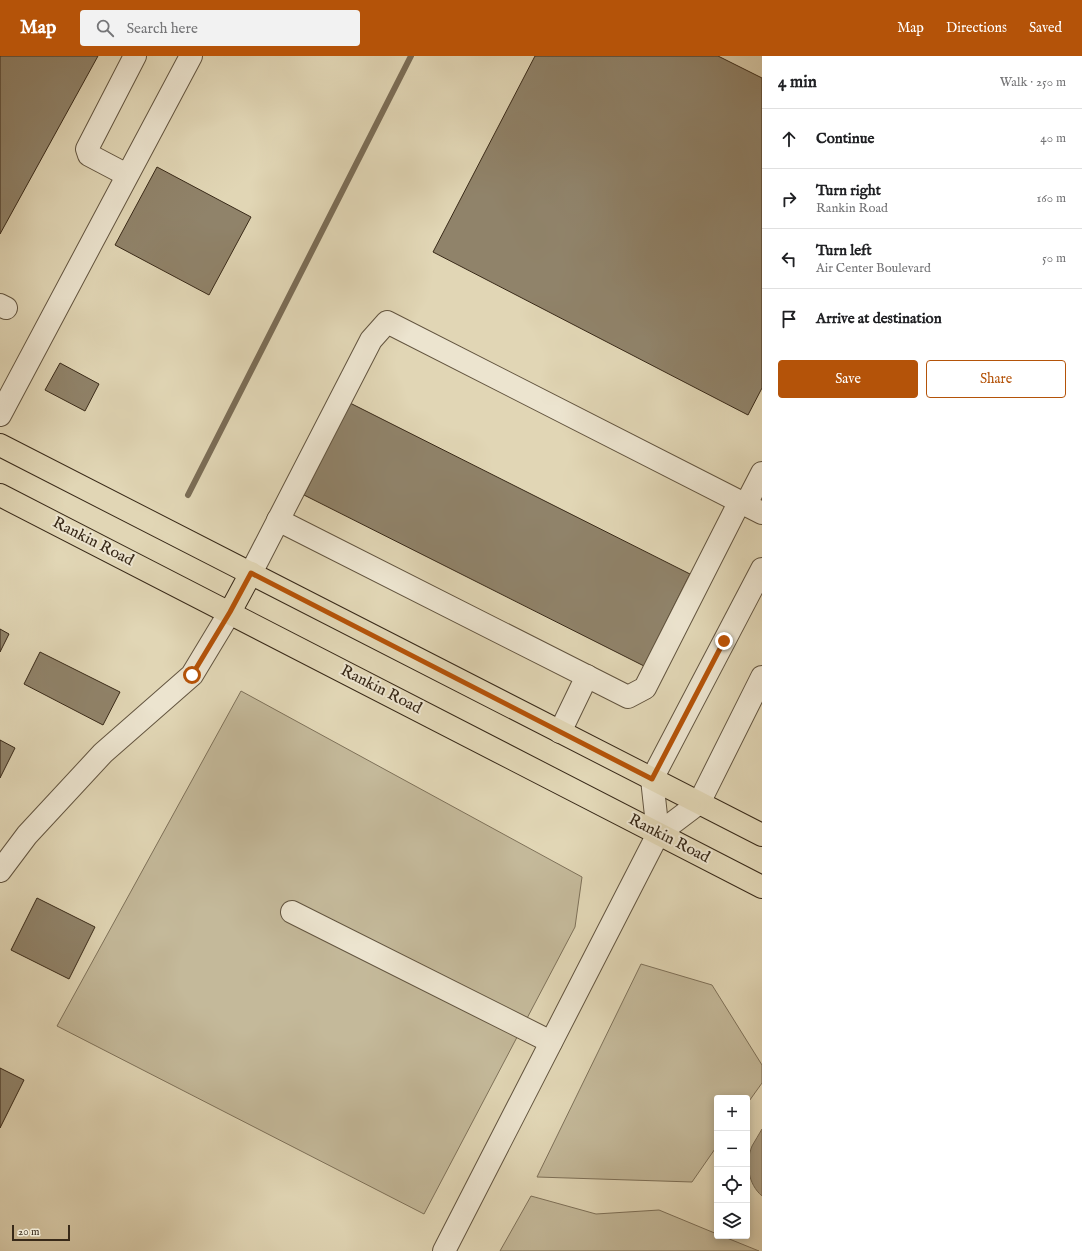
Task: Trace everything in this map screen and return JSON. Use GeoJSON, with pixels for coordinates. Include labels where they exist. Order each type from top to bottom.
{"type":"FeatureCollection","features":[{"type":"Feature","properties":{"kind":"main road"},"geometry":{"type":"LineString","coordinates":[[0,445],[762,835]]}},
{"type":"Feature","properties":{"kind":"main road","name":"Rankin Road"},"geometry":{"type":"LineString","coordinates":[[0,494],[762,887]]}},
{"type":"Feature","properties":{"kind":"main road"},"geometry":{"type":"LineString","coordinates":[[230,612],[251,573]]}},
{"type":"Feature","properties":{"kind":"street"},"geometry":{"type":"LineString","coordinates":[[127,175],[89,155],[87,149],[135,56]]}},
{"type":"Feature","properties":{"kind":"street"},"geometry":{"type":"LineString","coordinates":[[0,415],[191,56]]}},
{"type":"Feature","properties":{"kind":"street"},"geometry":{"type":"LineString","coordinates":[[251,573],[371,340],[387,322],[749,506]]}},
{"type":"Feature","properties":{"kind":"street"},"geometry":{"type":"LineString","coordinates":[[278,520],[628,697],[645,688],[749,506],[762,473]]}},
{"type":"Feature","properties":{"kind":"street"},"geometry":{"type":"LineString","coordinates":[[658,834],[652,779],[762,569]]}},
{"type":"Feature","properties":{"kind":"street"},"geometry":{"type":"LineString","coordinates":[[0,871],[27,835],[103,753],[192,675],[230,612]]}},
{"type":"Feature","properties":{"kind":"street"},"geometry":{"type":"LineString","coordinates":[[560,732],[587,676]]}},
{"type":"Feature","properties":{"kind":"street"},"geometry":{"type":"LineString","coordinates":[[444,1251],[658,834],[699,803],[762,677]]}},
{"type":"Feature","properties":{"kind":"street"},"geometry":{"type":"LineString","coordinates":[[292,912],[551,1042]]}},
{"type":"Feature","properties":{"kind":"shaded area"},"geometry":{"type":"Polygon","coordinates":[[[241,691],[582,877],[575,927],[424,1214],[57,1026],[241,691]]]}},
{"type":"Feature","properties":{"kind":"shaded area"},"geometry":{"type":"Polygon","coordinates":[[[641,964],[712,985],[762,1065],[762,1083],[750,1100],[750,1095],[714,1095],[714,1150],[692,1182],[537,1177],[641,964]]]}},
{"type":"Feature","properties":{"kind":"shaded area"},"geometry":{"type":"Polygon","coordinates":[[[762,1129],[762,1196],[754,1186],[750,1176],[750,1153],[752,1146],[762,1129]]]}},
{"type":"Feature","properties":{"kind":"shaded area"},"geometry":{"type":"Polygon","coordinates":[[[531,1196],[596,1214],[659,1210],[714,1233],[714,1239],[729,1239],[759,1251],[500,1251],[531,1196]]]}},
{"type":"Feature","properties":{"kind":"building"},"geometry":{"type":"Polygon","coordinates":[[[0,56],[98,56],[0,234],[0,56]]]}},
{"type":"Feature","properties":{"kind":"building"},"geometry":{"type":"Polygon","coordinates":[[[535,56],[718,56],[762,78],[762,388],[748,415],[433,252],[535,56]]]}},
{"type":"Feature","properties":{"kind":"building"},"geometry":{"type":"Polygon","coordinates":[[[157,167],[251,217],[209,295],[115,245],[157,167]]]}},
{"type":"Feature","properties":{"kind":"building"},"geometry":{"type":"Polygon","coordinates":[[[60,363],[99,384],[85,411],[45,390],[60,363]]]}},
{"type":"Feature","properties":{"kind":"building"},"geometry":{"type":"Polygon","coordinates":[[[350,403],[690,574],[644,666],[304,495],[350,403]]]}},
{"type":"Feature","properties":{"kind":"building"},"geometry":{"type":"Polygon","coordinates":[[[0,629],[9,634],[0,652],[0,629]]]}},
{"type":"Feature","properties":{"kind":"building"},"geometry":{"type":"Polygon","coordinates":[[[40,652],[120,692],[103,725],[24,684],[40,652]]]}},
{"type":"Feature","properties":{"kind":"building"},"geometry":{"type":"Polygon","coordinates":[[[0,740],[15,748],[0,778],[0,740]]]}},
{"type":"Feature","properties":{"kind":"building"},"geometry":{"type":"Polygon","coordinates":[[[37,898],[95,927],[69,979],[11,950],[37,898]]]}},
{"type":"Feature","properties":{"kind":"building"},"geometry":{"type":"Polygon","coordinates":[[[0,1068],[24,1080],[0,1128],[0,1068]]]}},
{"type":"Feature","properties":{"kind":"waterway"},"geometry":{"type":"LineString","coordinates":[[188,495],[411,56]]}},
{"type":"Feature","properties":{"kind":"route"},"geometry":{"type":"LineString","coordinates":[[192,675],[230,612],[251,573],[652,779],[724,641]]}}]}
